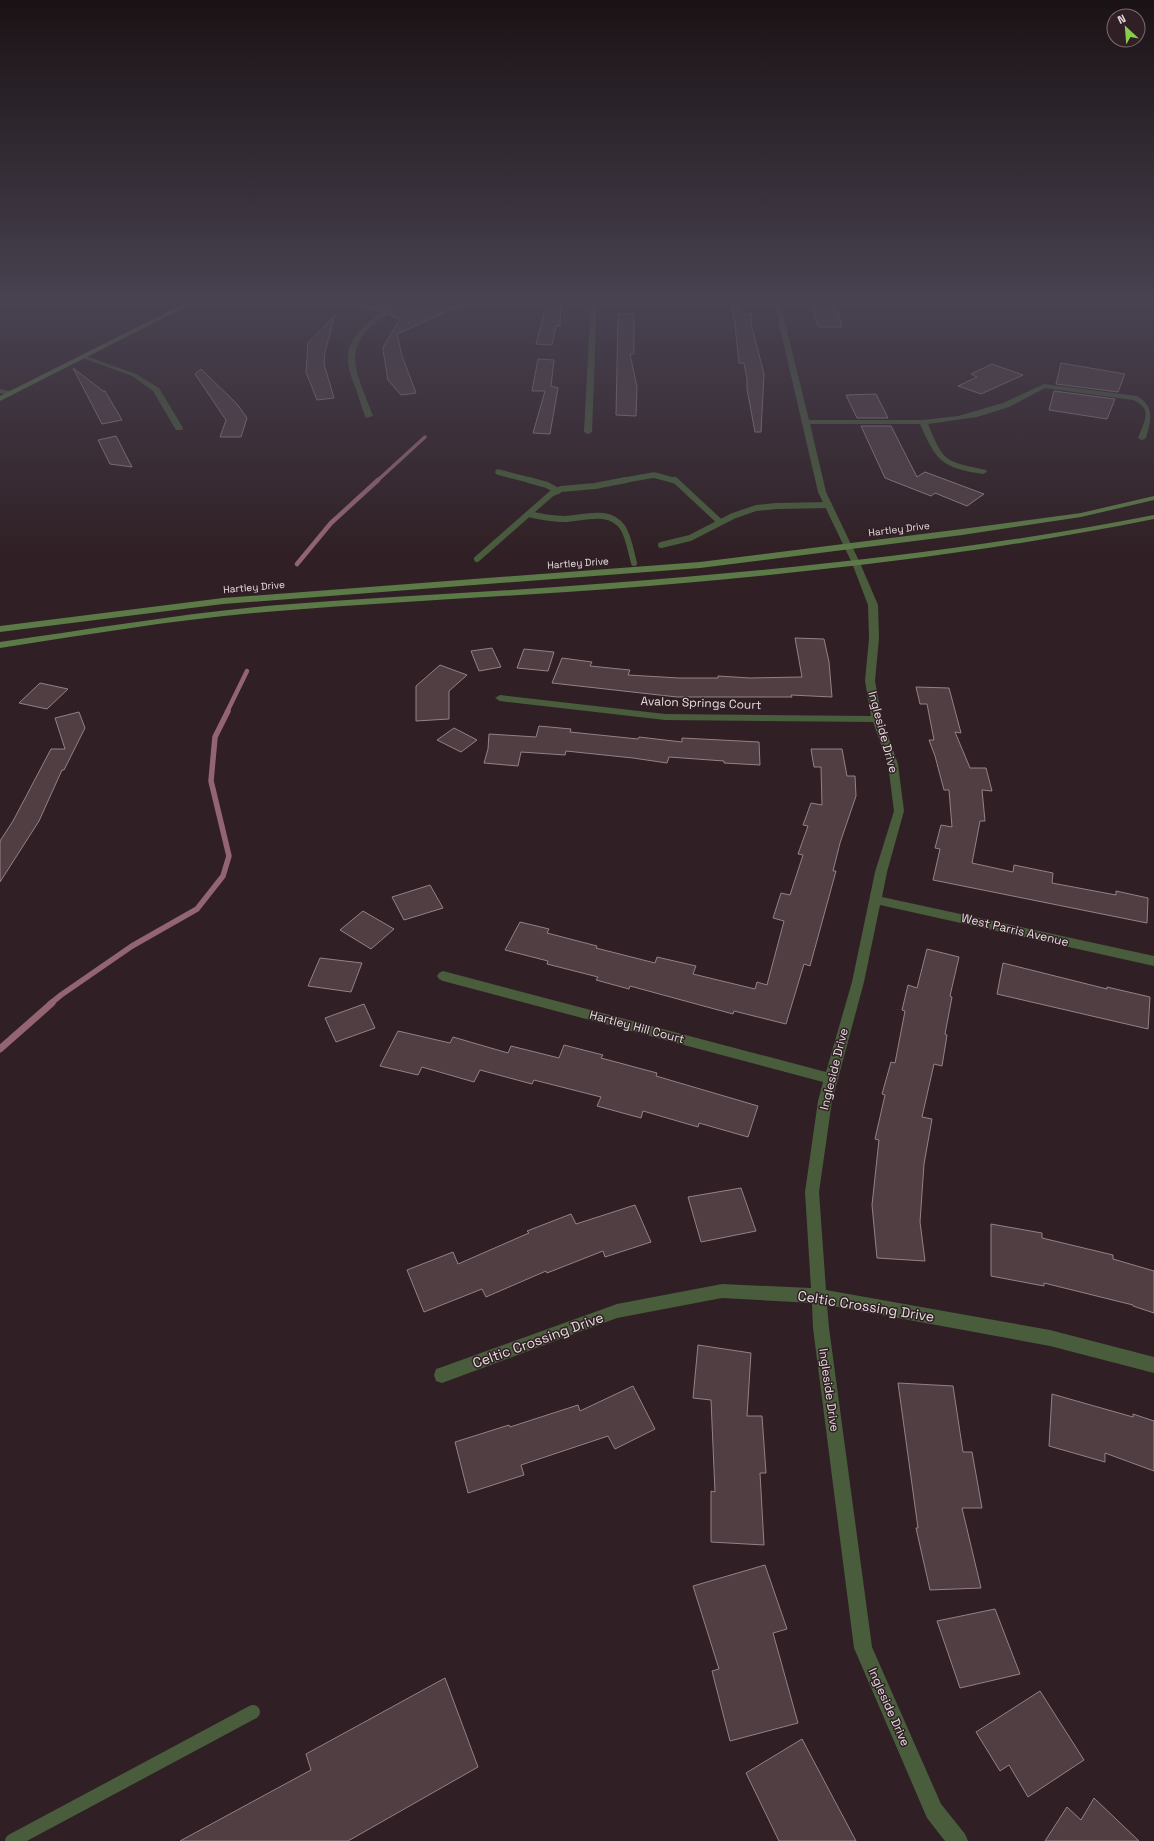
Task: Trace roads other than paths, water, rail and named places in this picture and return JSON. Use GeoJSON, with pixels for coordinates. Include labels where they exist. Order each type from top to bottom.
{"type":"FeatureCollection","features":[{"type":"Feature","properties":{"kind":"street"},"geometry":{"type":"LineString","coordinates":[[0,399],[31,384]]}},
{"type":"Feature","properties":{"kind":"street"},"geometry":{"type":"LineString","coordinates":[[147,384],[156,390],[179,428]]}},
{"type":"Feature","properties":{"kind":"street"},"geometry":{"type":"LineString","coordinates":[[358,384],[369,416]]}},
{"type":"Feature","properties":{"kind":"street"},"geometry":{"type":"LineString","coordinates":[[588,432],[590,384]]}},
{"type":"Feature","properties":{"kind":"street","name":"Ingleside Drive"},"geometry":{"type":"LineString","coordinates":[[797,384],[822,492],[848,546],[873,605],[874,638],[870,680],[877,718],[894,764],[899,811],[881,872],[858,982],[824,1101],[812,1192],[821,1328],[863,1648],[934,1811],[958,1841]]}},
{"type":"Feature","properties":{"kind":"street"},"geometry":{"type":"LineString","coordinates":[[806,422],[943,421],[974,415],[1006,405],[1044,386],[1121,396],[1144,402],[1149,408],[1150,413],[1142,438]]}},
{"type":"Feature","properties":{"kind":"street"},"geometry":{"type":"LineString","coordinates":[[0,391],[10,394]]}},
{"type":"Feature","properties":{"kind":"street"},"geometry":{"type":"LineString","coordinates":[[923,422],[934,449],[940,455],[958,466],[983,472]]}},
{"type":"Feature","properties":{"kind":"street","name":"Hartley Drive"},"geometry":{"type":"LineString","coordinates":[[0,629],[223,601],[700,565],[962,532],[1081,515],[1154,498]]}},
{"type":"Feature","properties":{"kind":"street","name":"Hartley Drive"},"geometry":{"type":"LineString","coordinates":[[0,645],[192,617],[276,608],[611,586],[856,564],[1083,531],[1154,516]]}},
{"type":"Feature","properties":{"kind":"street","name":"Avalon Springs Court"},"geometry":{"type":"LineString","coordinates":[[500,698],[665,717],[877,718]]}},
{"type":"Feature","properties":{"kind":"street","name":"West Parris Avenue"},"geometry":{"type":"LineString","coordinates":[[876,900],[1154,961]]}},
{"type":"Feature","properties":{"kind":"street","name":"Hartley Hill Court"},"geometry":{"type":"LineString","coordinates":[[442,976],[831,1079]]}},
{"type":"Feature","properties":{"kind":"street","name":"Celtic Crossing Drive"},"geometry":{"type":"LineString","coordinates":[[442,1375],[617,1311],[722,1291],[819,1296],[1050,1338],[1154,1365]]}},
{"type":"Feature","properties":{"kind":"lane"},"geometry":{"type":"LineString","coordinates":[[498,472],[547,485],[558,491]]}},
{"type":"Feature","properties":{"kind":"lane"},"geometry":{"type":"LineString","coordinates":[[477,559],[551,494],[558,491],[654,475],[675,480],[719,521]]}},
{"type":"Feature","properties":{"kind":"lane"},"geometry":{"type":"LineString","coordinates":[[660,545],[681,541],[699,534],[719,521],[746,510],[766,506],[829,506]]}},
{"type":"Feature","properties":{"kind":"lane"},"geometry":{"type":"LineString","coordinates":[[529,514],[548,518],[567,519],[589,515],[604,516],[617,522],[622,528],[634,563]]}},
{"type":"Feature","properties":{"kind":"lane"},"geometry":{"type":"LineString","coordinates":[[12,1841],[253,1712]]}},
{"type":"Feature","properties":{"kind":"waterway"},"geometry":{"type":"LineString","coordinates":[[377,481],[425,437]]}},
{"type":"Feature","properties":{"kind":"waterway"},"geometry":{"type":"LineString","coordinates":[[297,564],[331,523],[378,480]]}},
{"type":"Feature","properties":{"kind":"waterway"},"geometry":{"type":"LineString","coordinates":[[227,712],[247,671]]}},
{"type":"Feature","properties":{"kind":"waterway"},"geometry":{"type":"LineString","coordinates":[[50,1004],[132,946],[197,909],[223,876],[229,856],[211,781],[215,737],[228,711]]}},
{"type":"Feature","properties":{"kind":"waterway"},"geometry":{"type":"LineString","coordinates":[[0,1049],[52,1003]]}}]}
